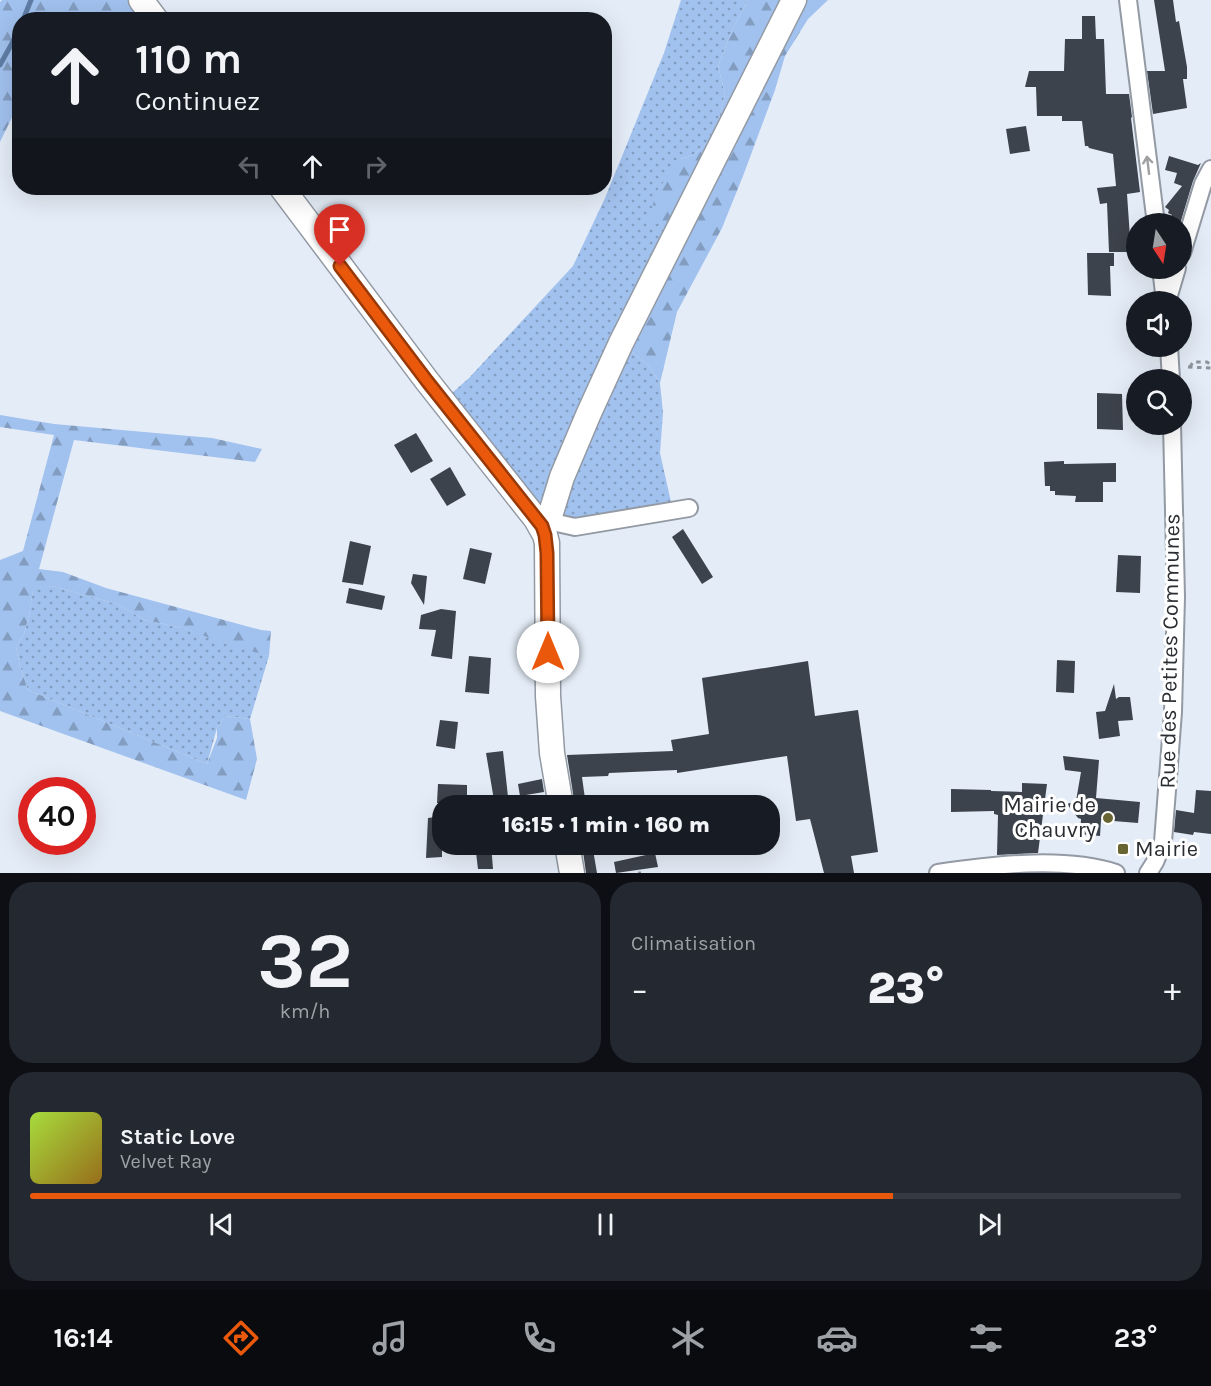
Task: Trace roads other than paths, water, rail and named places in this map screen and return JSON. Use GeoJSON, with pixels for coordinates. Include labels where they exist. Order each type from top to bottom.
{"type":"FeatureCollection","features":[{"type":"Feature","properties":{"kind":"street"},"geometry":{"type":"LineString","coordinates":[[542,526],[550,516],[562,477],[621,343],[794,0]]}},
{"type":"Feature","properties":{"kind":"street"},"geometry":{"type":"LineString","coordinates":[[1128,0],[1155,213]]}},
{"type":"Feature","properties":{"kind":"street"},"geometry":{"type":"LineString","coordinates":[[1192,220],[1203,184],[1211,169]]}},
{"type":"Feature","properties":{"kind":"street"},"geometry":{"type":"LineString","coordinates":[[287,195],[427,381],[542,526],[547,553],[548,696],[552,753],[559,795]]}},
{"type":"Feature","properties":{"kind":"street","name":"Rue des Petites Communes"},"geometry":{"type":"LineString","coordinates":[[1148,873],[1163,842],[1173,712],[1176,597],[1172,435]]}},
{"type":"Feature","properties":{"kind":"street"},"geometry":{"type":"LineString","coordinates":[[542,526],[558,523],[575,527],[689,508]]}},
{"type":"Feature","properties":{"kind":"street"},"geometry":{"type":"LineString","coordinates":[[569,855],[572,873]]}},
{"type":"Feature","properties":{"kind":"street"},"geometry":{"type":"LineString","coordinates":[[938,873],[967,868],[1020,864],[1101,868],[1116,873]]}},
{"type":"Feature","properties":{"kind":"waterway"},"geometry":{"type":"LineString","coordinates":[[26,12],[31,0]]}},
{"type":"Feature","properties":{"kind":"waterway"},"geometry":{"type":"LineString","coordinates":[[0,65],[12,42]]}},
{"type":"Feature","properties":{"kind":"place","name":"Mairie de Chauvry"},"geometry":{"type":"Point","coordinates":[1108,818]}},
{"type":"Feature","properties":{"kind":"place","name":"Mairie"},"geometry":{"type":"Point","coordinates":[1123,849]}}]}
